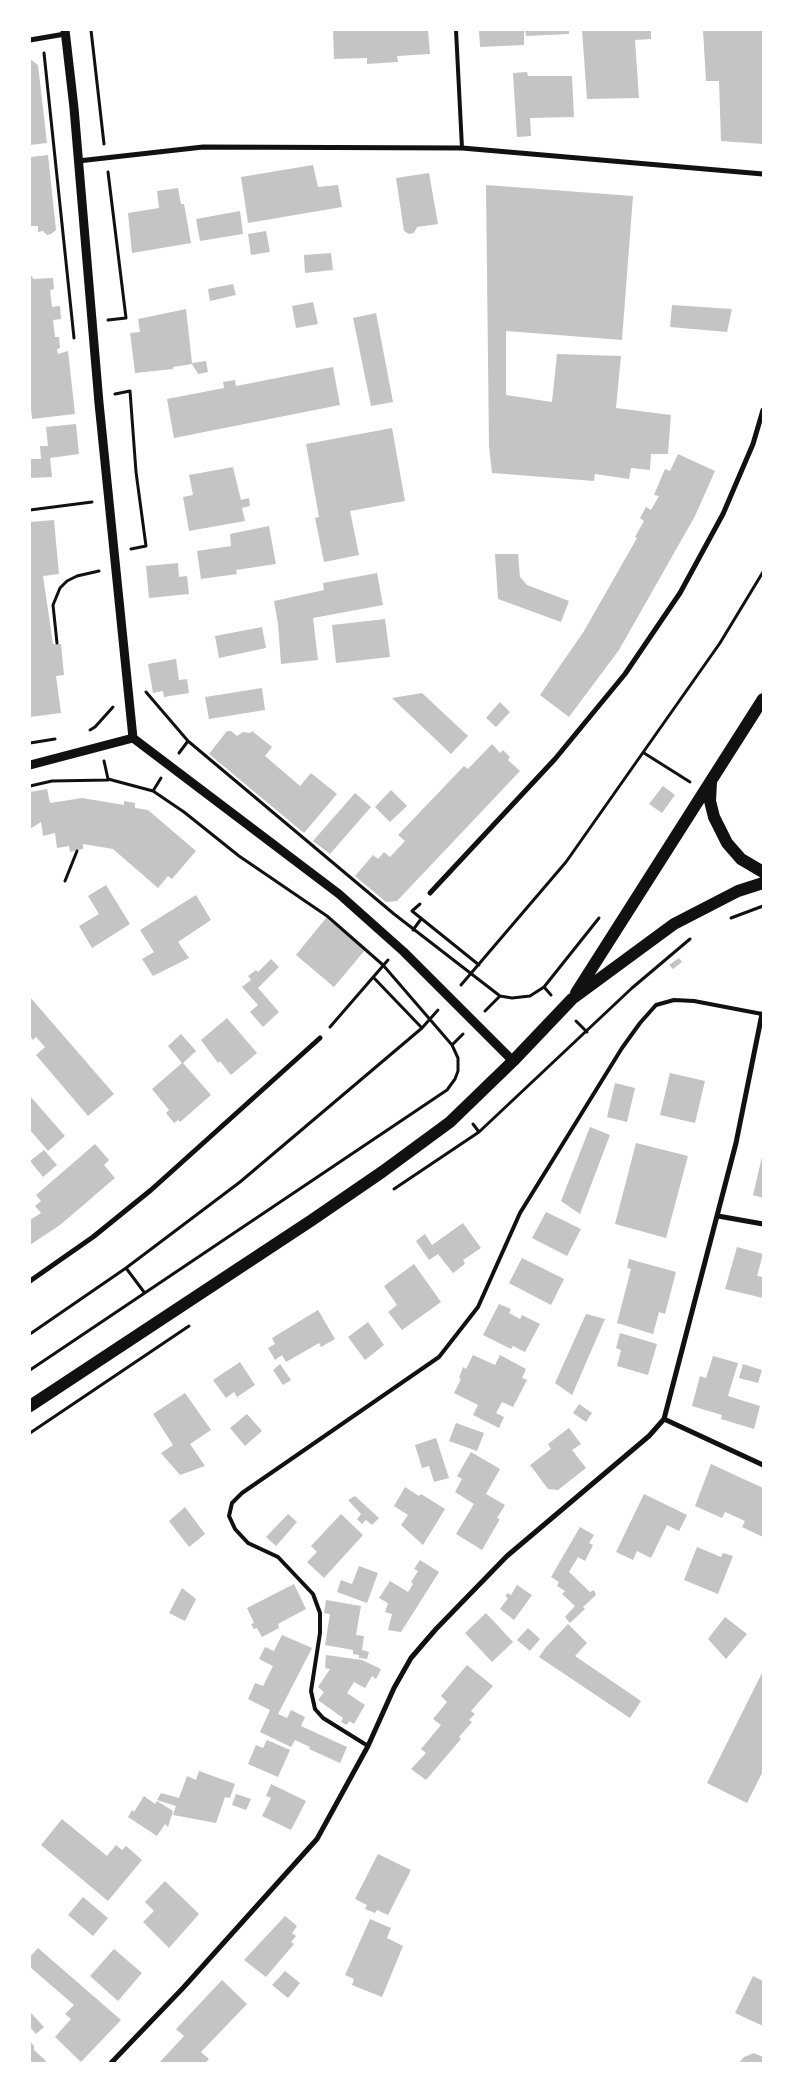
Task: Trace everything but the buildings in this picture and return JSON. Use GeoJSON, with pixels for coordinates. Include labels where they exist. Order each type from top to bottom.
{"type":"FeatureCollection","features":[{"type":"Feature","properties":{"kind":"main road"},"geometry":{"type":"LineString","coordinates":[[572,999],[763,699]]}},
{"type":"Feature","properties":{"kind":"main road"},"geometry":{"type":"LineString","coordinates":[[711,782],[710,801],[712,809],[727,843],[741,859],[763,872]]}},
{"type":"Feature","properties":{"kind":"main road"},"geometry":{"type":"LineString","coordinates":[[30,1406],[374,1178],[450,1122],[572,999],[674,924],[738,890],[763,883]]}},
{"type":"Feature","properties":{"kind":"street"},"geometry":{"type":"LineString","coordinates":[[30,40],[65,32],[99,403],[133,738],[322,881],[401,950],[512,1061]]}},
{"type":"Feature","properties":{"kind":"street"},"geometry":{"type":"LineString","coordinates":[[78,161],[203,147],[462,148],[763,174]]}},
{"type":"Feature","properties":{"kind":"street"},"geometry":{"type":"LineString","coordinates":[[430,893],[555,760],[625,674],[680,593],[723,514],[753,444],[763,410]]}},
{"type":"Feature","properties":{"kind":"street"},"geometry":{"type":"LineString","coordinates":[[30,765],[133,738]]}},
{"type":"Feature","properties":{"kind":"street"},"geometry":{"type":"LineString","coordinates":[[111,2063],[165,2008],[317,1839],[368,1746],[394,1688],[411,1658],[436,1629],[507,1556],[649,1436],[664,1419],[736,1143],[762,1014]]}},
{"type":"Feature","properties":{"kind":"street"},"geometry":{"type":"LineString","coordinates":[[30,1281],[93,1237],[151,1190],[320,1038]]}},
{"type":"Feature","properties":{"kind":"street"},"geometry":{"type":"LineString","coordinates":[[718,1216],[763,1224]]}},
{"type":"Feature","properties":{"kind":"street"},"geometry":{"type":"LineString","coordinates":[[664,1419],[763,1465]]}},
{"type":"Feature","properties":{"kind":"lane"},"geometry":{"type":"LineString","coordinates":[[456,30],[462,148]]}},
{"type":"Feature","properties":{"kind":"lane"},"geometry":{"type":"LineString","coordinates":[[368,1746],[323,1718],[315,1709],[311,1691],[320,1613],[313,1594],[278,1557],[248,1543],[235,1530],[229,1516],[232,1503],[242,1493],[439,1357],[478,1307],[520,1213],[622,1048],[640,1022],[656,1006],[674,1000],[694,1001],[762,1014]]}},
{"type":"Feature","properties":{"kind":"path"},"geometry":{"type":"LineString","coordinates":[[91,30],[126,318],[107,320],[108,330]]}},
{"type":"Feature","properties":{"kind":"path"},"geometry":{"type":"LineString","coordinates":[[112,385],[113,394],[130,391],[136,472],[146,546],[131,549],[132,557]]}},
{"type":"Feature","properties":{"kind":"path"},"geometry":{"type":"LineString","coordinates":[[30,510],[92,502]]}},
{"type":"Feature","properties":{"kind":"path"},"geometry":{"type":"LineString","coordinates":[[57,644],[54,605],[60,588],[76,576],[100,570]]}},
{"type":"Feature","properties":{"kind":"path"},"geometry":{"type":"LineString","coordinates":[[146,684],[147,693],[188,741]]}},
{"type":"Feature","properties":{"kind":"path"},"geometry":{"type":"LineString","coordinates":[[96,727],[109,780]]}},
{"type":"Feature","properties":{"kind":"path"},"geometry":{"type":"LineString","coordinates":[[644,753],[693,783]]}},
{"type":"Feature","properties":{"kind":"path"},"geometry":{"type":"LineString","coordinates":[[30,786],[52,782],[109,780],[153,791]]}},
{"type":"Feature","properties":{"kind":"path"},"geometry":{"type":"LineString","coordinates":[[65,880],[77,851]]}},
{"type":"Feature","properties":{"kind":"path"},"geometry":{"type":"LineString","coordinates":[[724,922],[763,906]]}},
{"type":"Feature","properties":{"kind":"path"},"geometry":{"type":"LineString","coordinates":[[413,929],[421,918],[480,965]]}},
{"type":"Feature","properties":{"kind":"path"},"geometry":{"type":"LineString","coordinates":[[418,933],[500,996]]}},
{"type":"Feature","properties":{"kind":"path"},"geometry":{"type":"LineString","coordinates":[[462,1110],[479,1132],[637,983],[692,937]]}},
{"type":"Feature","properties":{"kind":"path"},"geometry":{"type":"LineString","coordinates":[[320,1038],[373,978],[401,950]]}},
{"type":"Feature","properties":{"kind":"path"},"geometry":{"type":"LineString","coordinates":[[389,972],[452,1045]]}},
{"type":"Feature","properties":{"kind":"path"},"geometry":{"type":"LineString","coordinates":[[373,978],[422,1028]]}},
{"type":"Feature","properties":{"kind":"path"},"geometry":{"type":"LineString","coordinates":[[30,1370],[447,1090]]}},
{"type":"Feature","properties":{"kind":"path"},"geometry":{"type":"LineString","coordinates":[[126,1268],[144,1292]]}}]}
